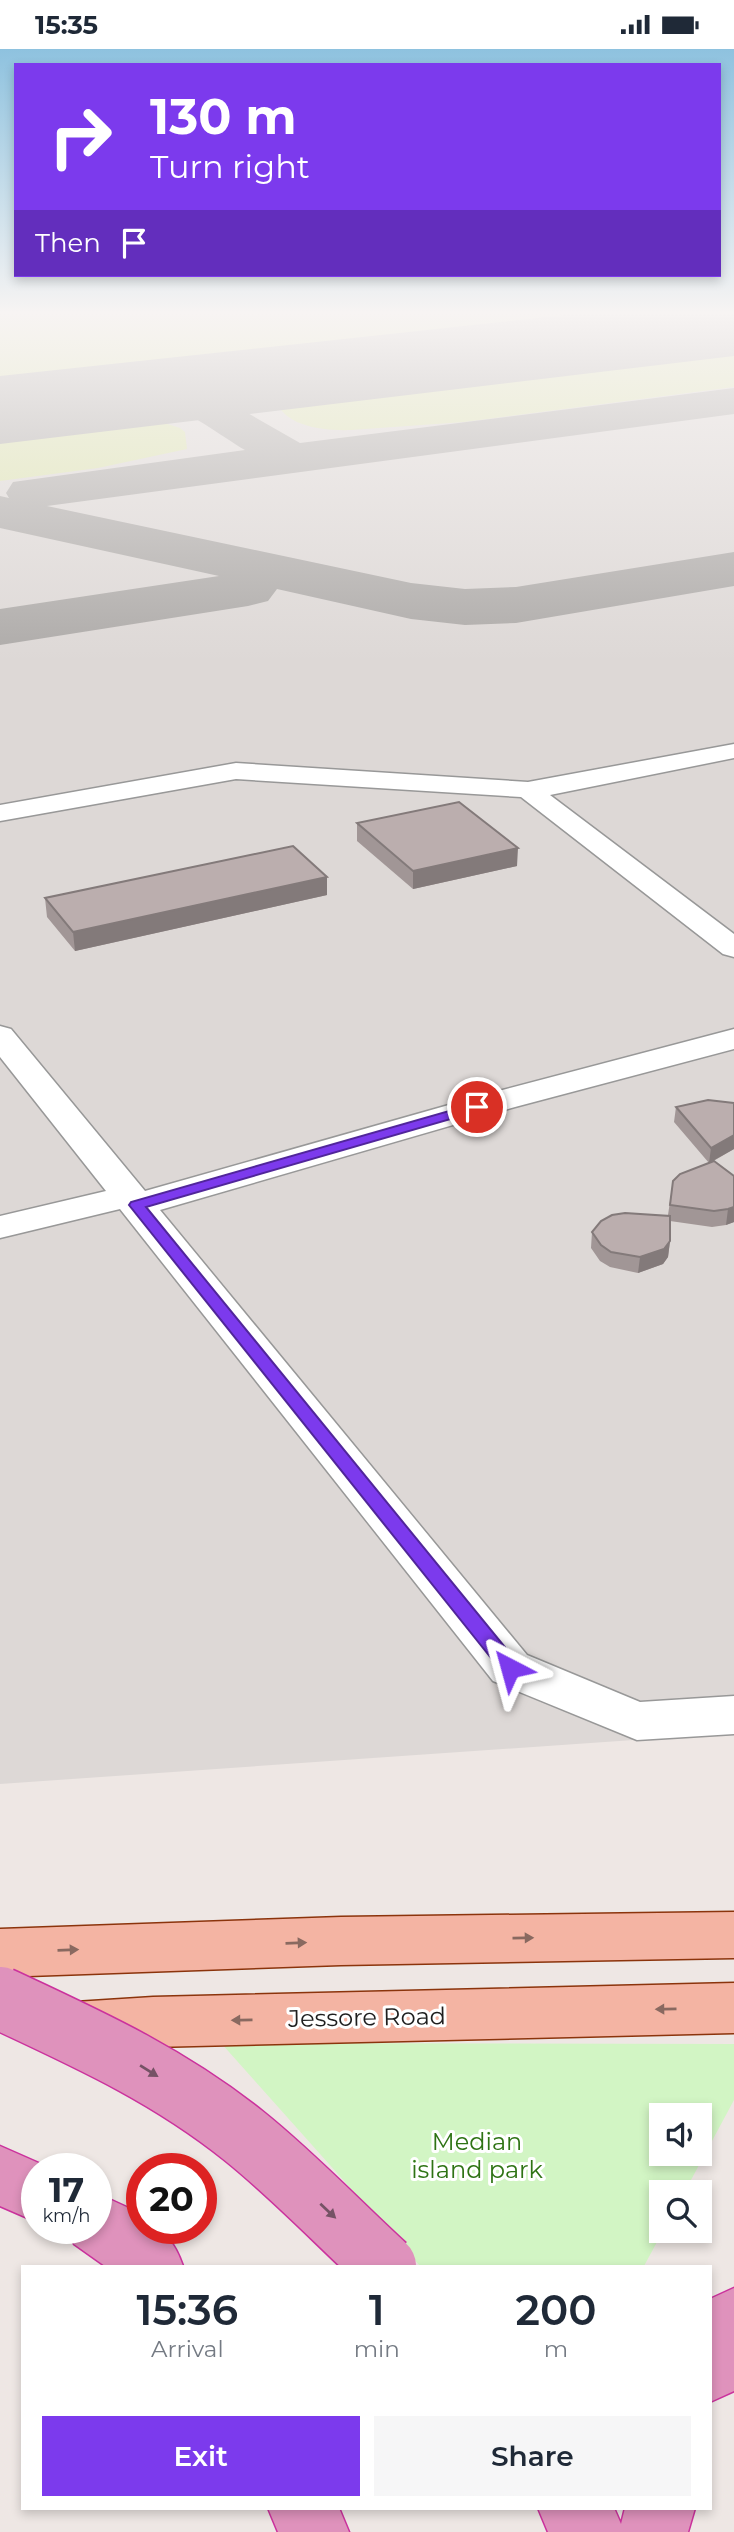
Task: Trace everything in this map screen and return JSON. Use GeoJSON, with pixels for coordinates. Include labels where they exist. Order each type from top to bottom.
{"type":"FeatureCollection","features":[{"type":"Feature","properties":{"kind":"highway"},"geometry":{"type":"LineString","coordinates":[[0,1998],[128,2058],[190,2097],[245,2137],[384,2265]]}},
{"type":"Feature","properties":{"kind":"highway"},"geometry":{"type":"LineString","coordinates":[[0,2175],[21,2185]]}},
{"type":"Feature","properties":{"kind":"highway"},"geometry":{"type":"LineString","coordinates":[[112,2232],[151,2265]]}},
{"type":"Feature","properties":{"kind":"highway"},"geometry":{"type":"LineString","coordinates":[[712,2365],[734,2320]]}},
{"type":"Feature","properties":{"kind":"highway"},"geometry":{"type":"LineString","coordinates":[[304,2510],[314,2532]]}},
{"type":"Feature","properties":{"kind":"highway"},"geometry":{"type":"LineString","coordinates":[[574,2510],[589,2532]]}},
{"type":"Feature","properties":{"kind":"highway"},"geometry":{"type":"LineString","coordinates":[[653,2532],[659,2510]]}},
{"type":"Feature","properties":{"kind":"main road"},"geometry":{"type":"LineString","coordinates":[[0,1953],[341,1941],[734,1935]]}},
{"type":"Feature","properties":{"kind":"main road","name":"Jessore Road"},"geometry":{"type":"LineString","coordinates":[[0,2031],[153,2022],[734,2008]]}},
{"type":"Feature","properties":{"kind":"lane"},"geometry":{"type":"LineString","coordinates":[[0,813],[236,771],[527,790],[734,751]]}},
{"type":"Feature","properties":{"kind":"lane"},"geometry":{"type":"LineString","coordinates":[[527,790],[734,948]]}},
{"type":"Feature","properties":{"kind":"lane"},"geometry":{"type":"LineString","coordinates":[[0,1227],[133,1201],[734,1039]]}},
{"type":"Feature","properties":{"kind":"lane"},"geometry":{"type":"LineString","coordinates":[[7,1055],[133,1201],[510,1668],[637,1721],[734,1715]]}},
{"type":"Feature","properties":{"kind":"shaded area"},"geometry":{"type":"Polygon","coordinates":[[[0,431],[734,431],[734,1733],[0,1784],[0,431]]]}},
{"type":"Feature","properties":{"kind":"green space"},"geometry":{"type":"Polygon","coordinates":[[[184,431],[187,449],[98,468],[0,481],[0,432],[184,431]]]}},
{"type":"Feature","properties":{"kind":"green space","name":"Median island park"},"geometry":{"type":"Polygon","coordinates":[[[221,2043],[734,2044],[734,2100],[712,2141],[712,2103],[649,2103],[649,2166],[699,2166],[691,2180],[649,2180],[649,2243],[656,2243],[645,2265],[419,2265],[221,2043]]]}},
{"type":"Feature","properties":{"kind":"building"},"geometry":{"type":"Polygon","coordinates":[[[459,802],[518,848],[413,871],[357,823],[459,802]]]}},
{"type":"Feature","properties":{"kind":"building"},"geometry":{"type":"Polygon","coordinates":[[[293,846],[327,877],[73,932],[45,898],[293,846]]]}},
{"type":"Feature","properties":{"kind":"building"},"geometry":{"type":"Polygon","coordinates":[[[708,1100],[734,1103],[734,1135],[711,1148],[676,1107],[708,1100]]]}},
{"type":"Feature","properties":{"kind":"building"},"geometry":{"type":"Polygon","coordinates":[[[714,1161],[734,1176],[734,1207],[714,1211],[670,1205],[673,1181],[680,1174],[714,1161]]]}},
{"type":"Feature","properties":{"kind":"building"},"geometry":{"type":"Polygon","coordinates":[[[625,1213],[670,1216],[670,1241],[664,1249],[640,1257],[611,1252],[601,1245],[592,1232],[601,1221],[612,1215],[625,1213]]]}},
{"type":"Feature","properties":{"kind":"taxiway"},"geometry":{"type":"LineString","coordinates":[[245,431],[291,458]]}},
{"type":"Feature","properties":{"kind":"taxiway"},"geometry":{"type":"LineString","coordinates":[[31,493],[506,431]]}},
{"type":"Feature","properties":{"kind":"taxiway"},"geometry":{"type":"LineString","coordinates":[[0,512],[411,601],[465,607],[516,605],[734,569]]}},
{"type":"Feature","properties":{"kind":"taxiway"},"geometry":{"type":"LineString","coordinates":[[0,627],[248,589]]}},
{"type":"Feature","properties":{"kind":"route"},"geometry":{"type":"LineString","coordinates":[[477,1107],[136,1205],[510,1668]]}}]}
